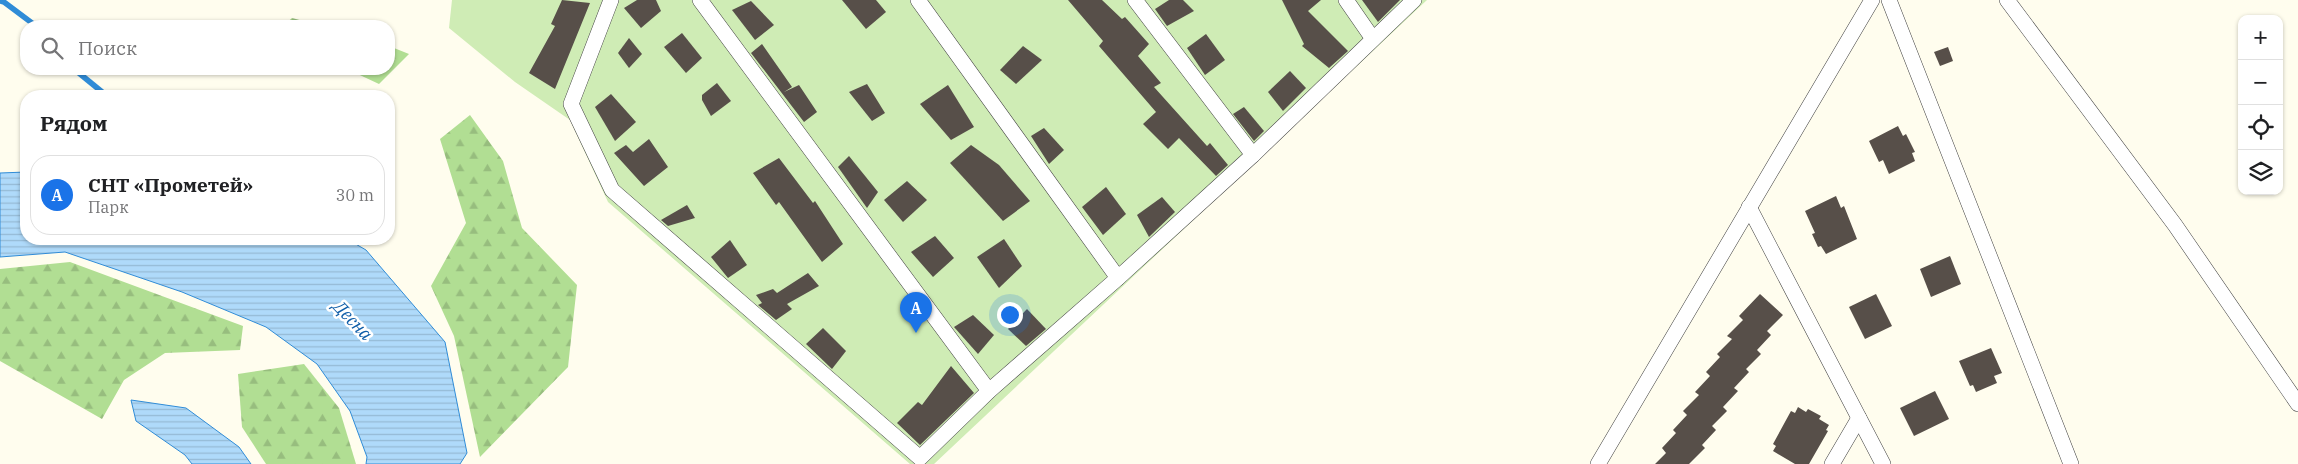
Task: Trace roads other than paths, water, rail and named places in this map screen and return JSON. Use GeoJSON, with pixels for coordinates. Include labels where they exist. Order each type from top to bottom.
{"type":"FeatureCollection","features":[{"type":"Feature","properties":{"kind":"street"},"geometry":{"type":"LineString","coordinates":[[611,0],[571,104],[612,190],[920,458],[989,391],[1118,278],[1253,155],[1414,0]]}},
{"type":"Feature","properties":{"kind":"street"},"geometry":{"type":"LineString","coordinates":[[700,0],[989,391]]}},
{"type":"Feature","properties":{"kind":"street"},"geometry":{"type":"LineString","coordinates":[[918,0],[1118,278]]}},
{"type":"Feature","properties":{"kind":"street"},"geometry":{"type":"LineString","coordinates":[[1135,0],[1253,155]]}},
{"type":"Feature","properties":{"kind":"street"},"geometry":{"type":"LineString","coordinates":[[1346,0],[1373,39]]}},
{"type":"Feature","properties":{"kind":"street"},"geometry":{"type":"LineString","coordinates":[[1598,464],[1872,0]]}},
{"type":"Feature","properties":{"kind":"street"},"geometry":{"type":"LineString","coordinates":[[1889,0],[2071,464]]}},
{"type":"Feature","properties":{"kind":"street"},"geometry":{"type":"LineString","coordinates":[[2007,0],[2175,225],[2298,404]]}},
{"type":"Feature","properties":{"kind":"street"},"geometry":{"type":"LineString","coordinates":[[1749,207],[1883,464]]}},
{"type":"Feature","properties":{"kind":"street"},"geometry":{"type":"LineString","coordinates":[[1832,464],[1859,418]]}},
{"type":"Feature","properties":{"kind":"water","name":"Десна"},"geometry":{"type":"Polygon","coordinates":[[[20,172],[20,245],[357,245],[366,250],[445,342],[467,453],[460,464],[366,464],[367,457],[350,411],[317,364],[266,327],[182,292],[65,252],[0,257],[0,173],[20,172]]]}},
{"type":"Feature","properties":{"kind":"water"},"geometry":{"type":"Polygon","coordinates":[[[131,400],[186,408],[239,447],[251,464],[192,464],[185,455],[136,421],[131,400]]]}},
{"type":"Feature","properties":{"kind":"waterway"},"geometry":{"type":"LineString","coordinates":[[0,1],[28,20]]}},
{"type":"Feature","properties":{"kind":"waterway"},"geometry":{"type":"LineString","coordinates":[[81,75],[100,90]]}},
{"type":"Feature","properties":{"kind":"place","name":"СНТ «Прометей»"},"geometry":{"type":"Point","coordinates":[916,333]}}]}
